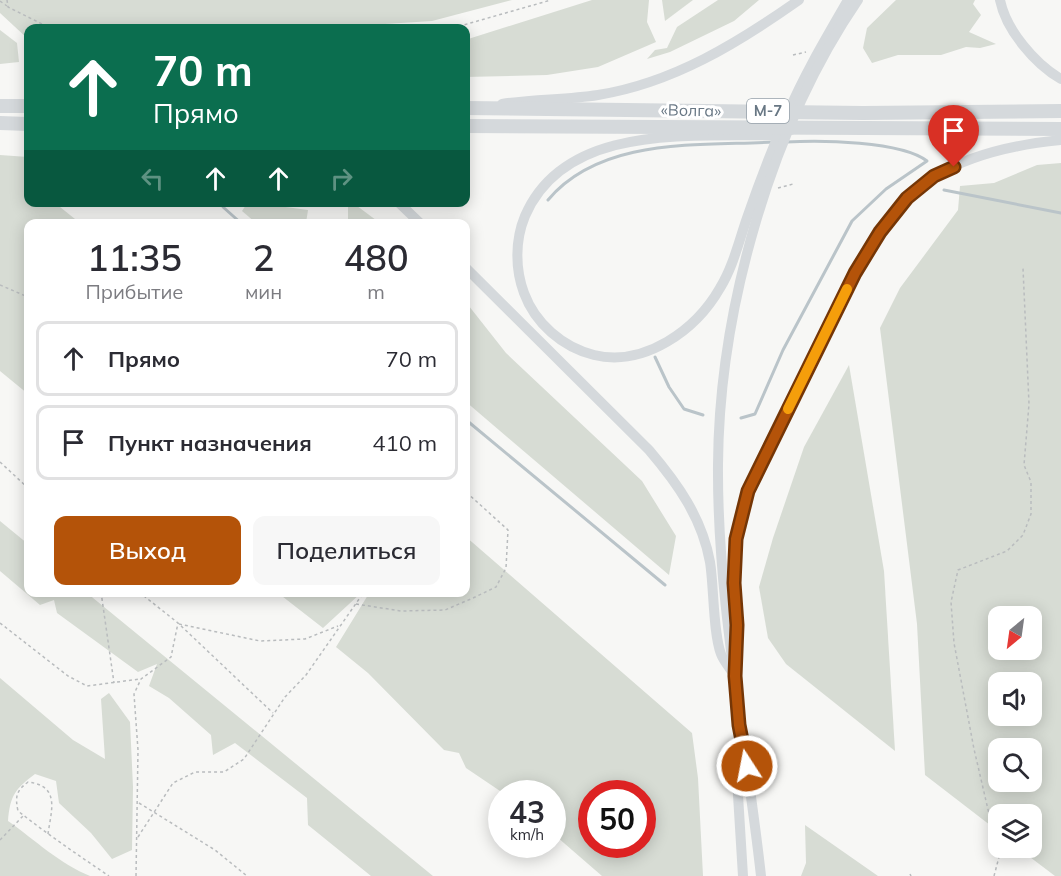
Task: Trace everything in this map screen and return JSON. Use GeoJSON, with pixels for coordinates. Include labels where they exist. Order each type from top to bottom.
{"type":"FeatureCollection","features":[{"type":"Feature","properties":{"kind":"highway"},"geometry":{"type":"LineString","coordinates":[[0,106],[24,106]]}},
{"type":"Feature","properties":{"kind":"highway","name":"«Волга»"},"geometry":{"type":"LineString","coordinates":[[470,108],[863,112],[1061,111]]}},
{"type":"Feature","properties":{"kind":"highway"},"geometry":{"type":"LineString","coordinates":[[0,123],[24,124]]}},
{"type":"Feature","properties":{"kind":"highway","name":"«Волга»"},"geometry":{"type":"LineString","coordinates":[[470,126],[1061,129]]}},
{"type":"Feature","properties":{"kind":"main road"},"geometry":{"type":"LineString","coordinates":[[470,108],[521,101],[577,98],[644,83],[721,52],[799,0]]}},
{"type":"Feature","properties":{"kind":"main road"},"geometry":{"type":"LineString","coordinates":[[796,128],[773,135],[656,138],[615,144],[581,157],[567,166],[542,187],[531,202],[519,229],[517,256],[521,285],[528,306],[545,327],[563,343],[586,353],[606,358],[640,353],[663,344],[695,321],[720,288],[768,174],[816,64],[848,0]]}},
{"type":"Feature","properties":{"kind":"main road"},"geometry":{"type":"LineString","coordinates":[[816,64],[858,0]]}},
{"type":"Feature","properties":{"kind":"main road"},"geometry":{"type":"LineString","coordinates":[[1000,0],[1002,11],[1033,56],[1061,79]]}},
{"type":"Feature","properties":{"kind":"main road"},"geometry":{"type":"LineString","coordinates":[[735,676],[736,539],[748,491],[855,273],[907,198],[934,176],[973,159],[1007,149],[1061,140]]}},
{"type":"Feature","properties":{"kind":"main road"},"geometry":{"type":"LineString","coordinates":[[761,876],[751,787],[739,725],[723,558],[718,464],[725,371],[742,267],[768,174]]}},
{"type":"Feature","properties":{"kind":"main road"},"geometry":{"type":"LineString","coordinates":[[403,207],[416,219]]}},
{"type":"Feature","properties":{"kind":"main road"},"geometry":{"type":"LineString","coordinates":[[470,272],[649,450],[673,478],[692,507],[704,537],[710,563],[720,654],[735,676]]}},
{"type":"Feature","properties":{"kind":"main road"},"geometry":{"type":"LineString","coordinates":[[739,725],[737,778],[743,876]]}},
{"type":"Feature","properties":{"kind":"path"},"geometry":{"type":"LineString","coordinates":[[7,0],[8,7]]}},
{"type":"Feature","properties":{"kind":"path"},"geometry":{"type":"LineString","coordinates":[[467,24],[551,0]]}},
{"type":"Feature","properties":{"kind":"path"},"geometry":{"type":"LineString","coordinates":[[0,1],[42,24]]}},
{"type":"Feature","properties":{"kind":"path"},"geometry":{"type":"LineString","coordinates":[[793,55],[809,51]]}},
{"type":"Feature","properties":{"kind":"path"},"geometry":{"type":"LineString","coordinates":[[777,188],[793,184]]}},
{"type":"Feature","properties":{"kind":"path"},"geometry":{"type":"LineString","coordinates":[[994,876],[999,857],[974,749],[954,643],[951,602],[958,570],[1007,551],[1023,535],[1031,514],[1031,482],[1024,465],[1029,404],[1023,268]]}},
{"type":"Feature","properties":{"kind":"path"},"geometry":{"type":"LineString","coordinates":[[0,285],[24,295]]}},
{"type":"Feature","properties":{"kind":"path"},"geometry":{"type":"LineString","coordinates":[[0,462],[24,484]]}},
{"type":"Feature","properties":{"kind":"path"},"geometry":{"type":"LineString","coordinates":[[356,604],[401,611],[445,610],[496,586],[506,568],[509,549],[508,530],[470,496]]}},
{"type":"Feature","properties":{"kind":"path"},"geometry":{"type":"LineString","coordinates":[[102,597],[114,684]]}},
{"type":"Feature","properties":{"kind":"path"},"geometry":{"type":"LineString","coordinates":[[145,597],[178,623],[274,714]]}},
{"type":"Feature","properties":{"kind":"path"},"geometry":{"type":"LineString","coordinates":[[138,837],[173,783],[195,772],[224,772],[244,759],[285,697],[306,675],[361,597]]}},
{"type":"Feature","properties":{"kind":"path"},"geometry":{"type":"LineString","coordinates":[[0,623],[68,676],[87,686],[141,679],[171,657],[178,623]]}},
{"type":"Feature","properties":{"kind":"path"},"geometry":{"type":"LineString","coordinates":[[178,623],[260,641],[305,639],[339,626]]}},
{"type":"Feature","properties":{"kind":"path"},"geometry":{"type":"LineString","coordinates":[[136,876],[138,750],[133,709],[134,694],[141,679]]}},
{"type":"Feature","properties":{"kind":"path"},"geometry":{"type":"LineString","coordinates":[[48,834],[53,800],[48,791],[38,783],[28,782],[15,797],[18,811],[48,834],[109,876]]}},
{"type":"Feature","properties":{"kind":"path"},"geometry":{"type":"LineString","coordinates":[[138,802],[214,850],[247,876]]}},
{"type":"Feature","properties":{"kind":"path"},"geometry":{"type":"LineString","coordinates":[[0,840],[23,816]]}},
{"type":"Feature","properties":{"kind":"shaded area"},"geometry":{"type":"Polygon","coordinates":[[[0,0],[512,0],[432,21],[385,24],[24,24],[24,35],[0,13],[0,0]]]}},
{"type":"Feature","properties":{"kind":"shaded area"},"geometry":{"type":"Polygon","coordinates":[[[592,0],[649,0],[647,22],[656,42],[598,67],[547,75],[470,77],[470,38],[592,0]]]}},
{"type":"Feature","properties":{"kind":"shaded area"},"geometry":{"type":"Polygon","coordinates":[[[662,0],[693,0],[665,21],[662,0]]]}},
{"type":"Feature","properties":{"kind":"shaded area"},"geometry":{"type":"Polygon","coordinates":[[[718,0],[759,0],[734,21],[670,52],[647,59],[655,50],[667,48],[677,27],[718,0]]]}},
{"type":"Feature","properties":{"kind":"shaded area"},"geometry":{"type":"Polygon","coordinates":[[[896,0],[975,0],[973,4],[981,15],[969,32],[996,44],[980,48],[966,47],[941,55],[898,55],[872,63],[863,48],[867,28],[896,0]]]}},
{"type":"Feature","properties":{"kind":"shaded area"},"geometry":{"type":"Polygon","coordinates":[[[0,30],[17,43],[19,62],[0,64],[0,30]]]}},
{"type":"Feature","properties":{"kind":"shaded area"},"geometry":{"type":"Polygon","coordinates":[[[0,155],[24,157],[24,207],[60,207],[75,219],[24,219],[24,391],[0,371],[0,155]]]}},
{"type":"Feature","properties":{"kind":"shaded area"},"geometry":{"type":"Polygon","coordinates":[[[1061,163],[1061,876],[1055,876],[1031,858],[1042,858],[1042,804],[988,804],[988,824],[925,775],[917,624],[880,328],[900,288],[958,210],[960,186],[994,183],[1037,165],[1061,163]]]}},
{"type":"Feature","properties":{"kind":"shaded area"},"geometry":{"type":"Polygon","coordinates":[[[245,207],[286,207],[308,210],[307,219],[251,219],[242,211],[245,207]]]}},
{"type":"Feature","properties":{"kind":"shaded area"},"geometry":{"type":"Polygon","coordinates":[[[348,207],[358,207],[375,219],[348,219],[348,207]]]}},
{"type":"Feature","properties":{"kind":"shaded area"},"geometry":{"type":"Polygon","coordinates":[[[470,307],[506,353],[642,481],[676,536],[669,575],[470,405],[470,307]]]}},
{"type":"Feature","properties":{"kind":"shaded area"},"geometry":{"type":"Polygon","coordinates":[[[849,365],[884,571],[895,751],[786,664],[768,638],[759,587],[804,447],[849,365]]]}},
{"type":"Feature","properties":{"kind":"shaded area"},"geometry":{"type":"Polygon","coordinates":[[[0,521],[24,541],[24,591],[0,571],[0,521]]]}},
{"type":"Feature","properties":{"kind":"shaded area"},"geometry":{"type":"Polygon","coordinates":[[[470,540],[692,733],[698,778],[703,876],[602,876],[581,858],[656,858],[656,780],[578,780],[578,855],[566,845],[566,780],[488,780],[488,783],[466,768],[459,753],[444,750],[368,673],[336,647],[367,597],[470,597],[470,540]]]}},
{"type":"Feature","properties":{"kind":"shaded area"},"geometry":{"type":"Polygon","coordinates":[[[31,597],[92,597],[433,876],[371,876],[308,825],[307,798],[235,743],[213,755],[211,735],[169,698],[149,686],[157,664],[138,672],[57,613],[54,600],[40,605],[31,597]]]}},
{"type":"Feature","properties":{"kind":"shaded area"},"geometry":{"type":"Polygon","coordinates":[[[283,597],[357,597],[323,628],[283,597]]]}},
{"type":"Feature","properties":{"kind":"shaded area"},"geometry":{"type":"Polygon","coordinates":[[[0,678],[73,740],[105,759],[101,699],[109,693],[130,722],[133,787],[132,850],[112,859],[91,833],[59,803],[56,781],[35,774],[18,789],[10,805],[8,821],[58,858],[90,876],[0,876],[0,678]]]}},
{"type":"Feature","properties":{"kind":"shaded area"},"geometry":{"type":"Polygon","coordinates":[[[805,825],[878,876],[801,876],[806,863],[805,825]]]}},
{"type":"Feature","properties":{"kind":"waterway"},"geometry":{"type":"LineString","coordinates":[[548,200],[570,180],[595,165],[623,155],[683,145],[773,142]]}},
{"type":"Feature","properties":{"kind":"waterway"},"geometry":{"type":"LineString","coordinates":[[741,418],[755,414],[783,350],[852,221],[886,189],[927,161],[899,149],[860,143],[786,142]]}},
{"type":"Feature","properties":{"kind":"waterway"},"geometry":{"type":"LineString","coordinates":[[944,190],[1061,213]]}},
{"type":"Feature","properties":{"kind":"waterway"},"geometry":{"type":"LineString","coordinates":[[223,207],[236,219]]}},
{"type":"Feature","properties":{"kind":"waterway"},"geometry":{"type":"LineString","coordinates":[[655,357],[669,387],[684,409],[703,415]]}},
{"type":"Feature","properties":{"kind":"waterway"},"geometry":{"type":"LineString","coordinates":[[470,423],[665,585]]}},
{"type":"Feature","properties":{"kind":"slow traffic"},"geometry":{"type":"LineString","coordinates":[[788,409],[847,289]]}},
{"type":"Feature","properties":{"kind":"route"},"geometry":{"type":"LineString","coordinates":[[747,766],[739,725],[735,676],[737,625],[734,583],[736,539],[748,491],[855,273],[880,232],[907,198],[934,176],[954,167]]}}]}
